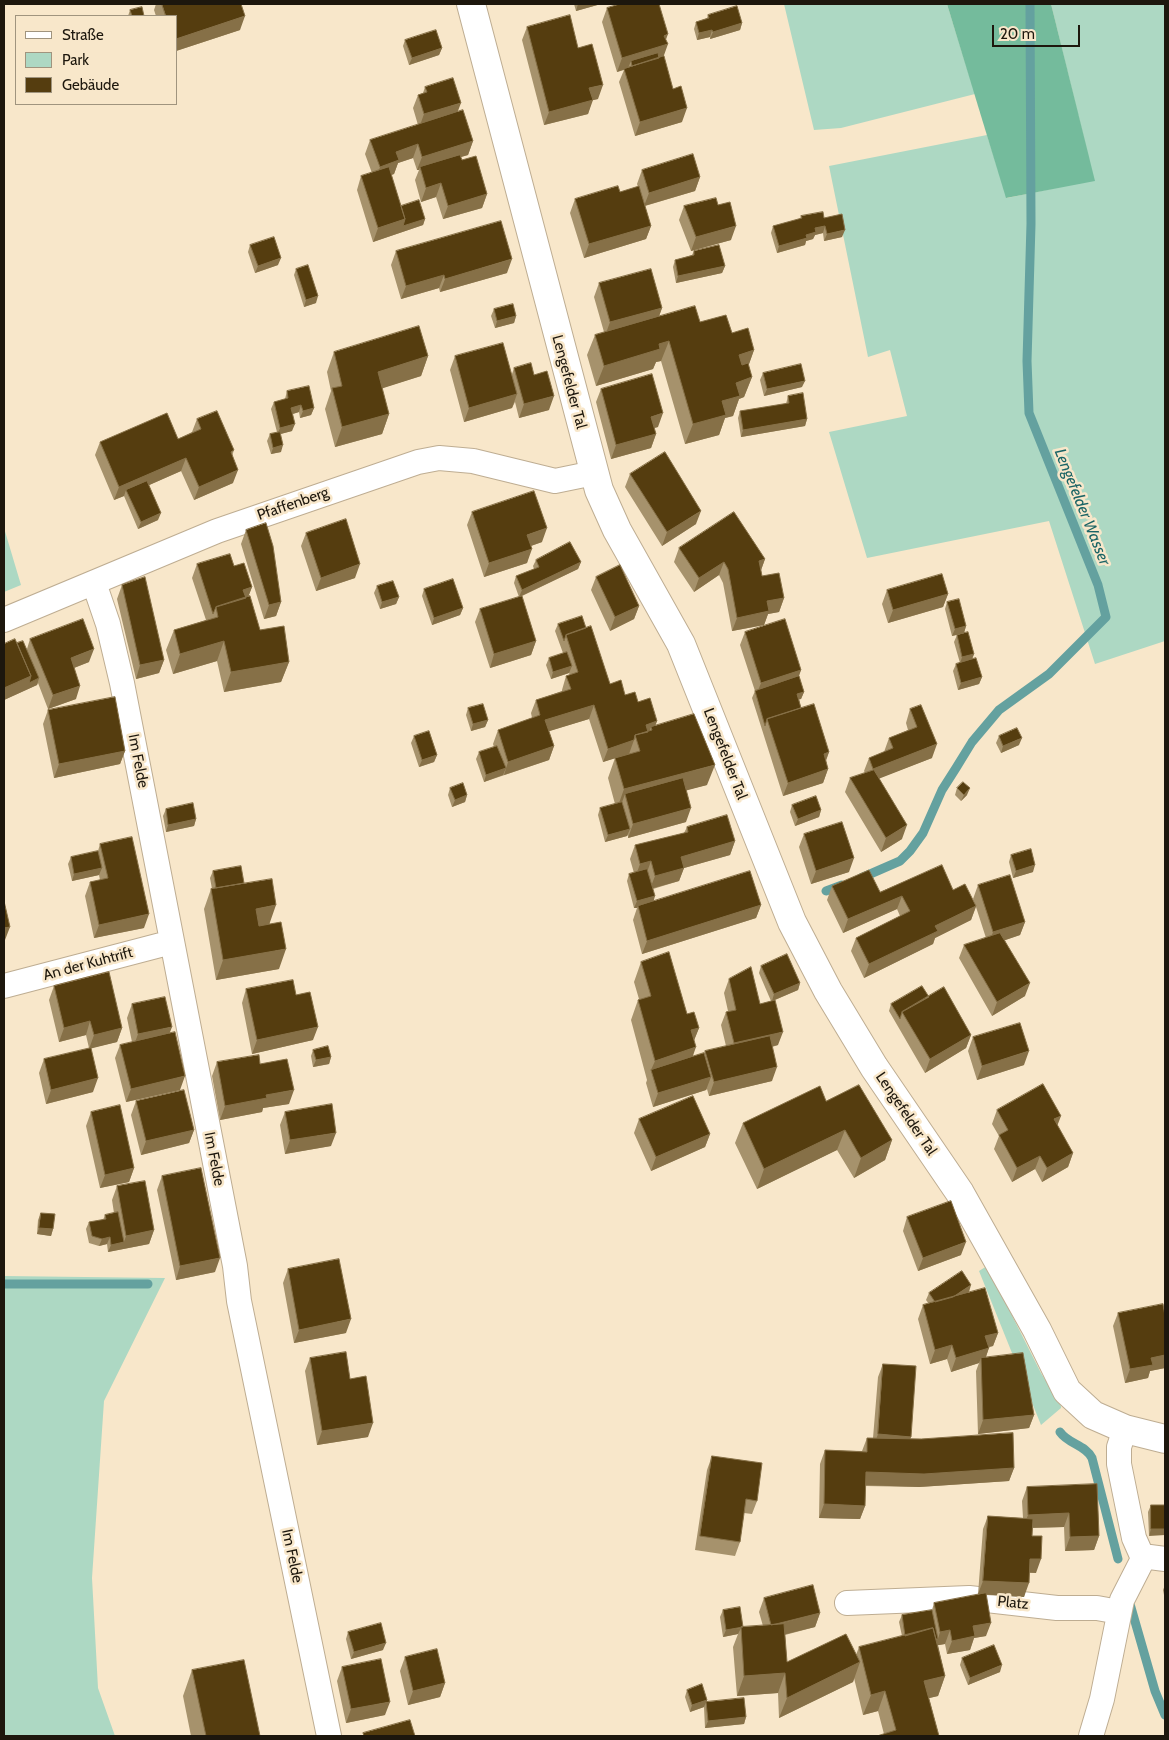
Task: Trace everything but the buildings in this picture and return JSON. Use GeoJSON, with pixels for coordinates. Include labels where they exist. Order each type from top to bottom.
{"type":"FeatureCollection","features":[{"type":"Feature","properties":{"kind":"street","name":"Lengefelder Tal"},"geometry":{"type":"LineString","coordinates":[[470,4],[594,473],[614,524],[681,644],[777,886],[816,970],[874,1066],[960,1193],[1037,1330],[1067,1391],[1093,1415],[1125,1429],[1165,1439]]}},
{"type":"Feature","properties":{"kind":"street","name":"Pfaffenberg"},"geometry":{"type":"LineString","coordinates":[[4,620],[217,531],[316,495],[427,460],[446,458],[481,462],[552,480],[564,481],[594,473]]}},
{"type":"Feature","properties":{"kind":"street","name":"Im Felde"},"geometry":{"type":"LineString","coordinates":[[94,583],[108,624],[122,683],[235,1266],[239,1301],[329,1736]]}},
{"type":"Feature","properties":{"kind":"street","name":"An der Kuhtrift"},"geometry":{"type":"LineString","coordinates":[[4,986],[172,942]]}},
{"type":"Feature","properties":{"kind":"street"},"geometry":{"type":"LineString","coordinates":[[1090,1736],[1102,1699],[1119,1612],[1125,1593],[1155,1558],[1137,1549],[1134,1538],[1119,1464],[1119,1447],[1125,1429]]}},
{"type":"Feature","properties":{"kind":"street","name":"Platz"},"geometry":{"type":"LineString","coordinates":[[846,1603],[969,1598],[1049,1607],[1097,1608],[1119,1612]]}},
{"type":"Feature","properties":{"kind":"green space"},"geometry":{"type":"Polygon","coordinates":[[[784,4],[947,4],[975,94],[841,128],[814,130],[784,4]]]}},
{"type":"Feature","properties":{"kind":"green space"},"geometry":{"type":"Polygon","coordinates":[[[947,4],[1051,4],[1095,181],[1006,198],[947,4]]]}},
{"type":"Feature","properties":{"kind":"green space"},"geometry":{"type":"Polygon","coordinates":[[[1051,4],[1165,4],[1165,641],[1095,664],[1049,521],[867,558],[829,432],[907,416],[890,350],[868,357],[829,166],[987,135],[1007,198],[1094,180],[1051,4]]]}},
{"type":"Feature","properties":{"kind":"green space"},"geometry":{"type":"Polygon","coordinates":[[[4,528],[21,585],[4,592],[4,528]]]}},
{"type":"Feature","properties":{"kind":"green space"},"geometry":{"type":"Polygon","coordinates":[[[987,1266],[1041,1373],[1061,1406],[1041,1425],[979,1271],[987,1266]]]}},
{"type":"Feature","properties":{"kind":"green space"},"geometry":{"type":"Polygon","coordinates":[[[4,1276],[165,1278],[104,1401],[92,1578],[98,1688],[115,1736],[4,1736],[4,1276]]]}},
{"type":"Feature","properties":{"kind":"waterway","name":"Lengefelder Wasser"},"geometry":{"type":"LineString","coordinates":[[861,878],[900,861],[910,851],[923,833],[942,790],[972,742],[999,710],[1049,674],[1106,617],[1098,585],[1029,413],[1027,361],[1031,224],[1030,4]]}},
{"type":"Feature","properties":{"kind":"waterway","name":"Lengefelder Wasser"},"geometry":{"type":"LineString","coordinates":[[826,891],[842,885]]}},
{"type":"Feature","properties":{"kind":"waterway"},"geometry":{"type":"LineString","coordinates":[[4,1284],[148,1284]]}},
{"type":"Feature","properties":{"kind":"waterway","name":"Lengefelder Wasser"},"geometry":{"type":"LineString","coordinates":[[1060,1432],[1063,1436],[1086,1450],[1092,1458],[1118,1559]]}},
{"type":"Feature","properties":{"kind":"waterway","name":"Lengefelder Wasser"},"geometry":{"type":"LineString","coordinates":[[1130,1604],[1155,1691],[1165,1715]]}}]}
